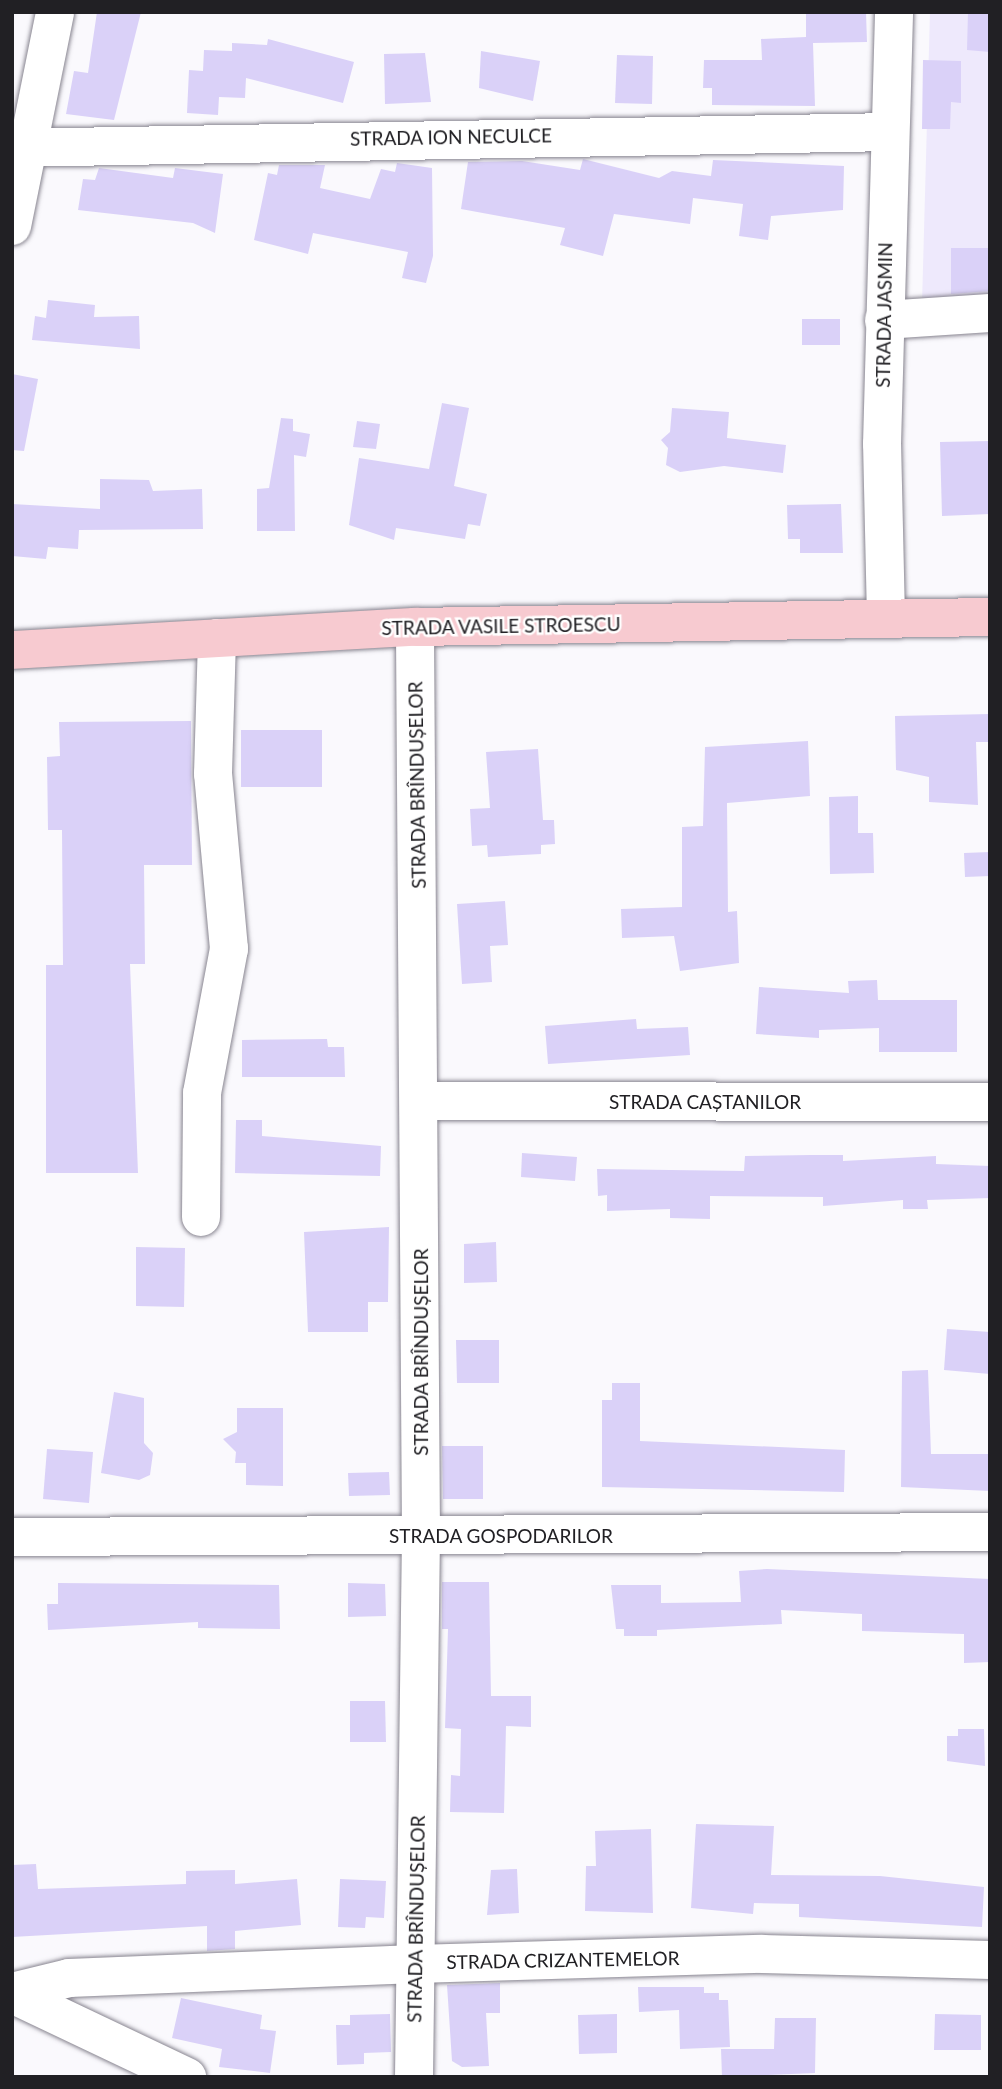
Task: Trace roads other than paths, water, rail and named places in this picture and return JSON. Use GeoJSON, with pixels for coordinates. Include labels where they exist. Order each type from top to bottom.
{"type":"FeatureCollection","features":[{"type":"Feature","properties":{"kind":"main road","name":"STRADA VASILE STROESCU"},"geometry":{"type":"LineString","coordinates":[[12,650],[415,627],[990,617]]}},
{"type":"Feature","properties":{"kind":"street"},"geometry":{"type":"LineString","coordinates":[[12,226],[21,148],[55,12]]}},
{"type":"Feature","properties":{"kind":"street","name":"STRADA JASMIN"},"geometry":{"type":"LineString","coordinates":[[887,618],[884,320],[894,12]]}},
{"type":"Feature","properties":{"kind":"street","name":"STRADA ION NECULCE"},"geometry":{"type":"LineString","coordinates":[[21,148],[890,132]]}},
{"type":"Feature","properties":{"kind":"street"},"geometry":{"type":"LineString","coordinates":[[884,320],[990,313]]}},
{"type":"Feature","properties":{"kind":"street","name":"STRADA BRÎNDUȘELOR"},"geometry":{"type":"LineString","coordinates":[[414,2077],[422,1537],[421,1101],[415,627]]}},
{"type":"Feature","properties":{"kind":"street"},"geometry":{"type":"LineString","coordinates":[[201,1217],[202,1093],[229,949],[213,774],[217,638]]}},
{"type":"Feature","properties":{"kind":"street","name":"STRADA CAȘTANILOR"},"geometry":{"type":"LineString","coordinates":[[421,1101],[990,1102]]}},
{"type":"Feature","properties":{"kind":"street","name":"STRADA GOSPODARILOR"},"geometry":{"type":"LineString","coordinates":[[12,1537],[990,1532]]}},
{"type":"Feature","properties":{"kind":"street","name":"STRADA CRIZANTEMELOR"},"geometry":{"type":"LineString","coordinates":[[12,1993],[68,1978],[416,1964],[762,1954],[990,1960]]}},
{"type":"Feature","properties":{"kind":"street"},"geometry":{"type":"LineString","coordinates":[[12,1993],[187,2077]]}}]}
